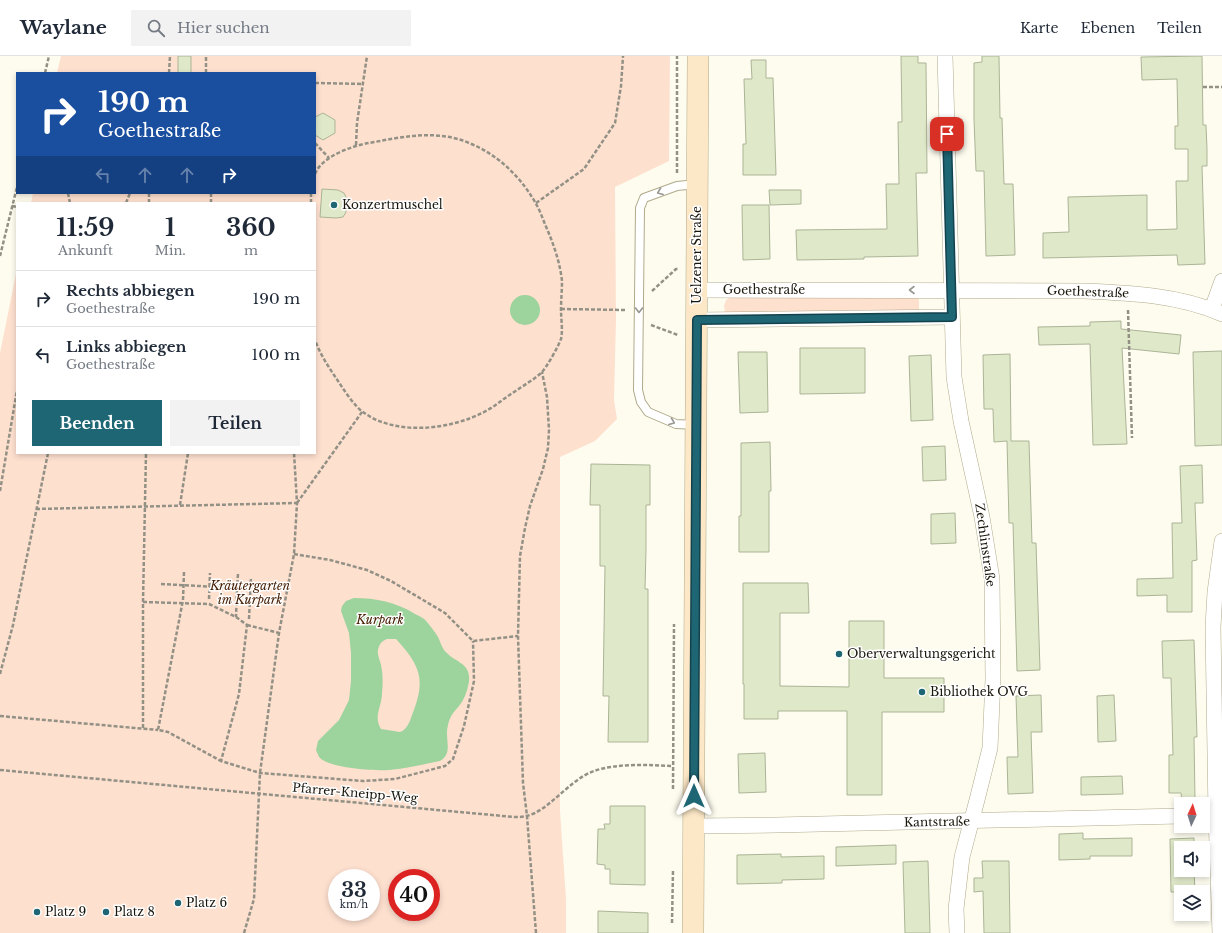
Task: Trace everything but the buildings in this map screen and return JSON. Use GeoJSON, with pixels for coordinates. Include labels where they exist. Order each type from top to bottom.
{"type":"FeatureCollection","features":[{"type":"Feature","properties":{"kind":"street","name":"Uelzener Straße"},"geometry":{"type":"LineString","coordinates":[[693,933],[698,56]]}},
{"type":"Feature","properties":{"kind":"street"},"geometry":{"type":"LineString","coordinates":[[697,327],[952,317],[945,56]]}},
{"type":"Feature","properties":{"kind":"street","name":"Goethestraße"},"geometry":{"type":"LineString","coordinates":[[697,280],[951,290],[1084,291],[1127,293],[1160,296],[1189,302],[1217,311]]}},
{"type":"Feature","properties":{"kind":"street"},"geometry":{"type":"LineString","coordinates":[[1217,311],[1222,281]]}},
{"type":"Feature","properties":{"kind":"street","name":"Zechlinstraße"},"geometry":{"type":"LineString","coordinates":[[952,317],[955,385],[961,421],[982,517],[992,578],[993,679],[990,748],[962,857],[956,909],[957,933]]}},
{"type":"Feature","properties":{"kind":"street"},"geometry":{"type":"LineString","coordinates":[[1220,933],[1214,815],[1213,627],[1222,541]]}},
{"type":"Feature","properties":{"kind":"street","name":"Kantstraße"},"geometry":{"type":"LineString","coordinates":[[693,826],[1174,816]]}},
{"type":"Feature","properties":{"kind":"lane"},"geometry":{"type":"LineString","coordinates":[[696,425],[676,424],[648,412],[641,402],[638,390],[640,208],[644,198],[677,186],[698,184]]}},
{"type":"Feature","properties":{"kind":"path"},"geometry":{"type":"LineString","coordinates":[[45,72],[49,56]]}},
{"type":"Feature","properties":{"kind":"path"},"geometry":{"type":"LineString","coordinates":[[169,72],[170,56]]}},
{"type":"Feature","properties":{"kind":"path"},"geometry":{"type":"LineString","coordinates":[[206,56],[206,72]]}},
{"type":"Feature","properties":{"kind":"path"},"geometry":{"type":"LineString","coordinates":[[356,145],[357,123],[368,56]]}},
{"type":"Feature","properties":{"kind":"path"},"geometry":{"type":"LineString","coordinates":[[536,203],[584,169],[615,123],[621,86],[623,56]]}},
{"type":"Feature","properties":{"kind":"path"},"geometry":{"type":"LineString","coordinates":[[316,83],[364,84]]}},
{"type":"Feature","properties":{"kind":"path"},"geometry":{"type":"LineString","coordinates":[[1203,87],[1222,87]]}},
{"type":"Feature","properties":{"kind":"path"},"geometry":{"type":"LineString","coordinates":[[316,171],[329,158],[356,145],[426,134],[444,136],[468,142],[488,152],[507,166],[536,203],[553,244],[562,281],[561,338],[542,372],[485,412],[450,425],[407,428],[386,423],[362,412],[343,388],[316,346]]}},
{"type":"Feature","properties":{"kind":"path"},"geometry":{"type":"LineString","coordinates":[[316,144],[329,158]]}},
{"type":"Feature","properties":{"kind":"path"},"geometry":{"type":"LineString","coordinates":[[0,256],[16,191]]}},
{"type":"Feature","properties":{"kind":"path"},"geometry":{"type":"LineString","coordinates":[[12,206],[16,207]]}},
{"type":"Feature","properties":{"kind":"path"},"geometry":{"type":"LineString","coordinates":[[639,303],[676,269],[697,280]]}},
{"type":"Feature","properties":{"kind":"path"},"geometry":{"type":"LineString","coordinates":[[1127,293],[1132,438]]}},
{"type":"Feature","properties":{"kind":"path"},"geometry":{"type":"LineString","coordinates":[[561,309],[616,310]]}},
{"type":"Feature","properties":{"kind":"path"},"geometry":{"type":"LineString","coordinates":[[639,320],[676,335],[697,327]]}},
{"type":"Feature","properties":{"kind":"path"},"geometry":{"type":"LineString","coordinates":[[536,933],[523,783],[518,636],[520,556],[530,506],[543,469],[548,448],[549,430],[547,397],[542,372]]}},
{"type":"Feature","properties":{"kind":"path"},"geometry":{"type":"LineString","coordinates":[[0,491],[16,396]]}},
{"type":"Feature","properties":{"kind":"path"},"geometry":{"type":"LineString","coordinates":[[297,503],[362,412]]}},
{"type":"Feature","properties":{"kind":"path"},"geometry":{"type":"LineString","coordinates":[[0,674],[13,625],[48,454]]}},
{"type":"Feature","properties":{"kind":"path"},"geometry":{"type":"LineString","coordinates":[[143,728],[143,602],[146,454]]}},
{"type":"Feature","properties":{"kind":"path"},"geometry":{"type":"LineString","coordinates":[[180,505],[188,454]]}},
{"type":"Feature","properties":{"kind":"path"},"geometry":{"type":"LineString","coordinates":[[244,933],[254,899],[260,773],[280,633],[294,554],[297,503],[294,454]]}},
{"type":"Feature","properties":{"kind":"path"},"geometry":{"type":"LineString","coordinates":[[36,509],[297,503]]}},
{"type":"Feature","properties":{"kind":"path"},"geometry":{"type":"LineString","coordinates":[[0,716],[143,728],[168,732],[221,761],[260,773],[363,781],[395,779],[445,766],[453,759],[464,726],[474,680],[473,641],[445,613],[391,581],[367,570],[330,560],[294,554]]}},
{"type":"Feature","properties":{"kind":"path"},"geometry":{"type":"LineString","coordinates":[[158,730],[182,603],[184,572]]}},
{"type":"Feature","properties":{"kind":"path"},"geometry":{"type":"LineString","coordinates":[[209,599],[210,573]]}},
{"type":"Feature","properties":{"kind":"path"},"geometry":{"type":"LineString","coordinates":[[236,617],[238,574]]}},
{"type":"Feature","properties":{"kind":"path"},"geometry":{"type":"LineString","coordinates":[[249,619],[251,577]]}},
{"type":"Feature","properties":{"kind":"path"},"geometry":{"type":"LineString","coordinates":[[161,584],[269,590]]}},
{"type":"Feature","properties":{"kind":"path"},"geometry":{"type":"LineString","coordinates":[[143,602],[209,604],[236,617],[246,625],[280,633]]}},
{"type":"Feature","properties":{"kind":"path"},"geometry":{"type":"LineString","coordinates":[[221,761],[239,694],[246,625]]}},
{"type":"Feature","properties":{"kind":"path"},"geometry":{"type":"LineString","coordinates":[[473,641],[518,636]]}},
{"type":"Feature","properties":{"kind":"path","name":"Pfarrer-Kneipp-Weg"},"geometry":{"type":"LineString","coordinates":[[0,770],[514,817],[527,816],[540,810],[576,781],[594,771],[636,765],[694,766]]}},
{"type":"Feature","properties":{"kind":"green space","name":"Kurpark"},"geometry":{"type":"Polygon","coordinates":[[[61,56],[670,56],[669,161],[615,187],[616,319],[614,400],[617,419],[595,441],[560,457],[560,811],[566,899],[566,933],[0,933],[0,353],[16,274],[16,454],[316,454],[316,202],[31,202],[33,194],[316,194],[316,72],[57,72],[61,56]]]}},
{"type":"Feature","properties":{"kind":"green space"},"geometry":{"type":"Polygon","coordinates":[[[912,295],[919,299],[919,310],[916,314],[732,315],[725,312],[724,306],[726,300],[733,296],[912,295]]]}},
{"type":"Feature","properties":{"kind":"shaded area"},"geometry":{"type":"Polygon","coordinates":[[[525,295],[531,296],[539,304],[539,316],[531,324],[525,325],[519,324],[511,316],[510,310],[511,304],[519,296],[525,295]]]}},
{"type":"Feature","properties":{"kind":"shaded area"},"geometry":{"type":"Polygon","coordinates":[[[354,598],[386,602],[401,606],[421,617],[436,633],[445,651],[466,668],[469,676],[468,688],[463,700],[453,713],[448,725],[448,750],[447,754],[440,761],[402,769],[373,770],[333,764],[320,758],[316,750],[318,741],[339,720],[349,700],[351,653],[349,633],[341,611],[342,606],[346,601],[354,598]],[[396,639],[385,640],[378,648],[383,683],[382,698],[378,711],[378,720],[381,729],[400,732],[406,727],[410,720],[419,692],[420,683],[416,666],[411,657],[396,639]]]}},
{"type":"Feature","properties":{"kind":"place","name":"Konzertmuschel"},"geometry":{"type":"Point","coordinates":[334,205]}},
{"type":"Feature","properties":{"kind":"place","name":"Oberverwaltungsgericht"},"geometry":{"type":"Point","coordinates":[839,654]}},
{"type":"Feature","properties":{"kind":"place","name":"Bibliothek OVG"},"geometry":{"type":"Point","coordinates":[922,692]}},
{"type":"Feature","properties":{"kind":"place","name":"Platz 6"},"geometry":{"type":"Point","coordinates":[178,903]}},
{"type":"Feature","properties":{"kind":"place","name":"Platz 9"},"geometry":{"type":"Point","coordinates":[37,912]}},
{"type":"Feature","properties":{"kind":"place","name":"Platz 8"},"geometry":{"type":"Point","coordinates":[106,912]}},
{"type":"Feature","properties":{"kind":"route"},"geometry":{"type":"LineString","coordinates":[[694,796],[697,320],[952,317],[947,134]]}},
{"type":"Feature","properties":{"kind":"park label","name":"Kräutergarten im Kurpark"},"geometry":{"type":"Point","coordinates":[250,593]}}]}
